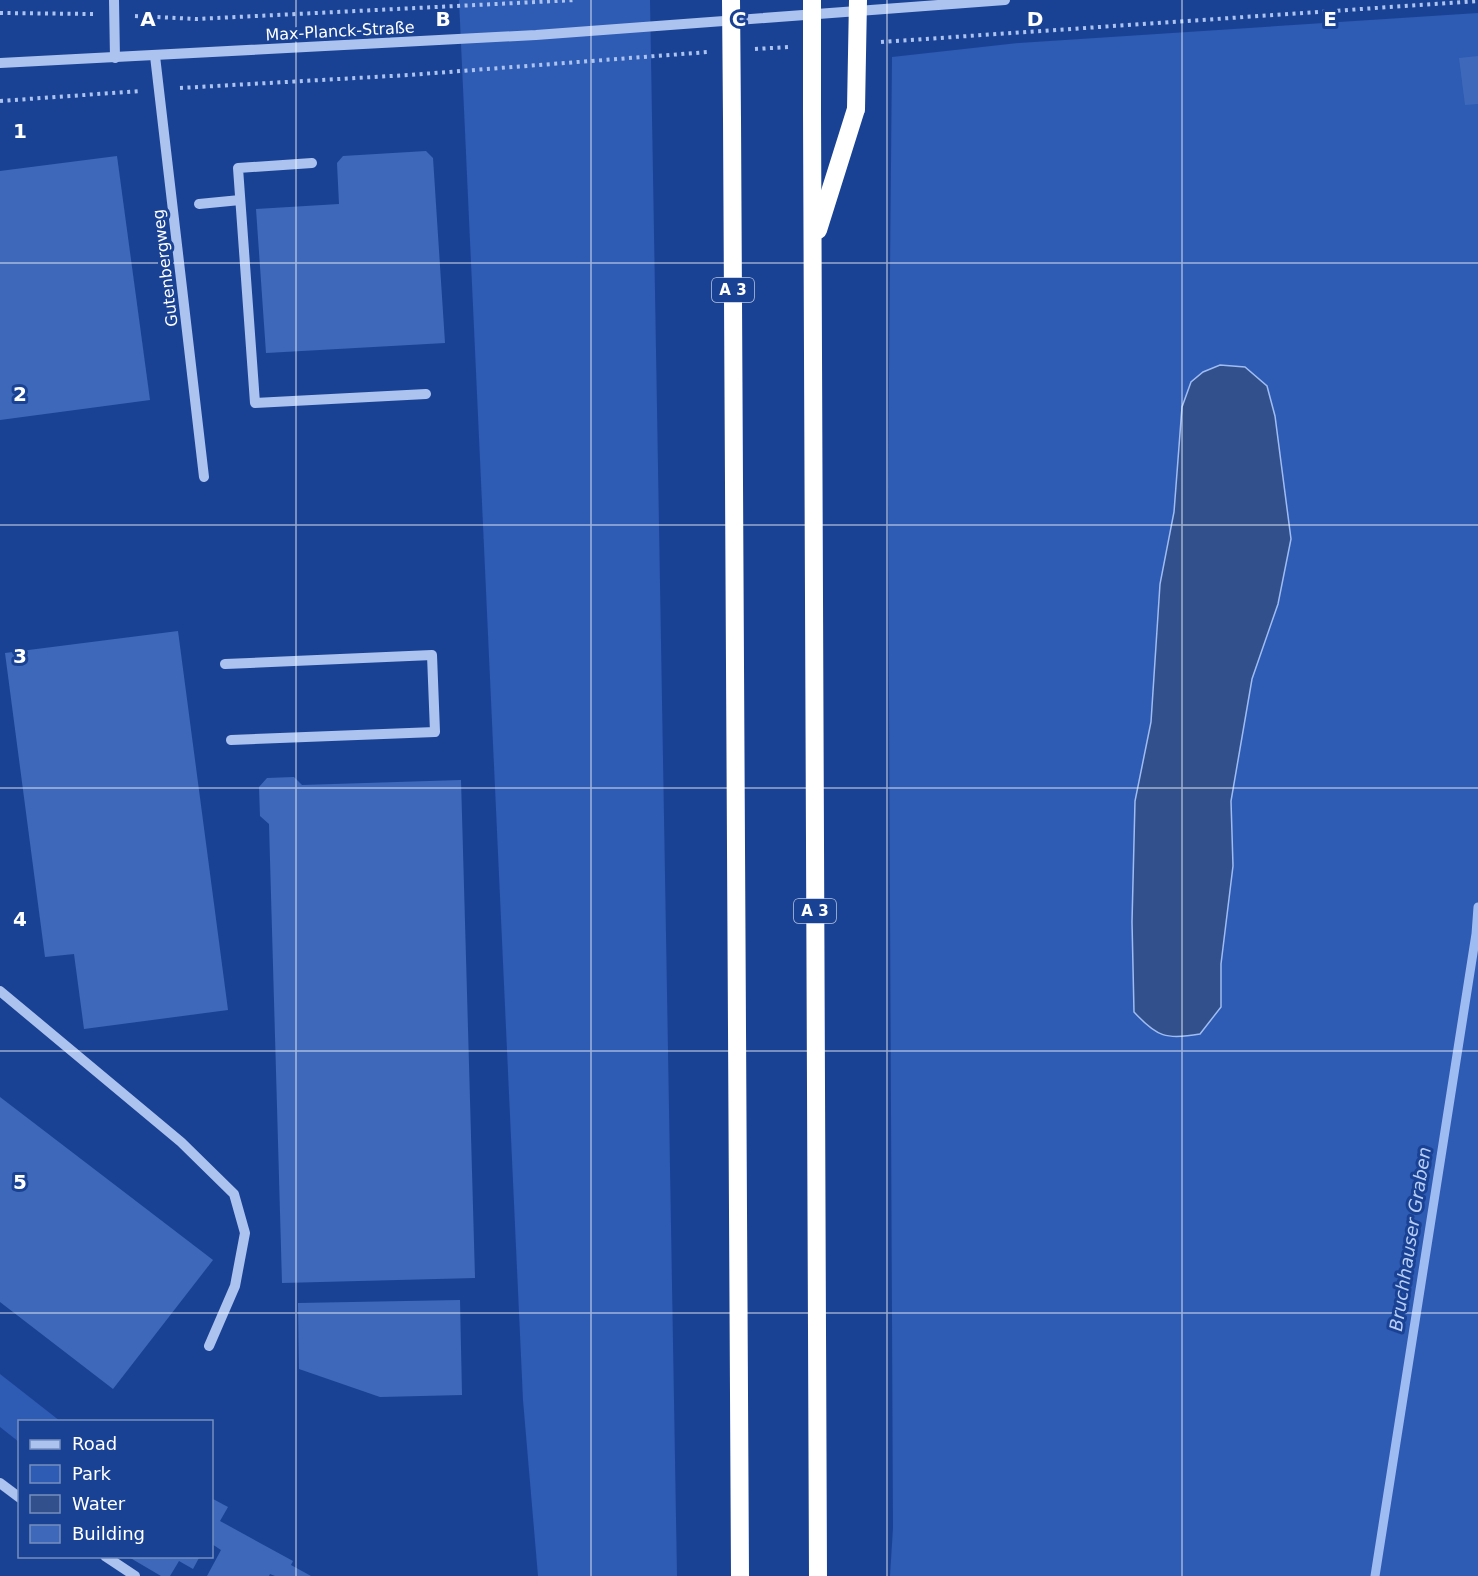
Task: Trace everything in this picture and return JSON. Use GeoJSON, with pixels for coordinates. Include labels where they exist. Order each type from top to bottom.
{"type":"FeatureCollection","features":[{"type":"Feature","properties":{"kind":"highway","name":"A 3"},"geometry":{"type":"LineString","coordinates":[[731,0],[740,1576]]}},
{"type":"Feature","properties":{"kind":"highway","name":"A 3"},"geometry":{"type":"LineString","coordinates":[[812,0],[818,1576]]}},
{"type":"Feature","properties":{"kind":"highway"},"geometry":{"type":"LineString","coordinates":[[813,246],[856,109],[858,0]]}},
{"type":"Feature","properties":{"kind":"street"},"geometry":{"type":"LineString","coordinates":[[114,0],[115,58]]}},
{"type":"Feature","properties":{"kind":"street","name":"Max-Planck-Straße"},"geometry":{"type":"LineString","coordinates":[[0,63],[616,30],[1005,0]]}},
{"type":"Feature","properties":{"kind":"street","name":"Gutenbergweg"},"geometry":{"type":"LineString","coordinates":[[155,56],[204,477]]}},
{"type":"Feature","properties":{"kind":"street"},"geometry":{"type":"LineString","coordinates":[[312,163],[238,168],[255,403],[426,394]]}},
{"type":"Feature","properties":{"kind":"street"},"geometry":{"type":"LineString","coordinates":[[199,204],[240,200]]}},
{"type":"Feature","properties":{"kind":"street"},"geometry":{"type":"LineString","coordinates":[[225,664],[432,655],[435,732],[231,740]]}},
{"type":"Feature","properties":{"kind":"street"},"geometry":{"type":"LineString","coordinates":[[0,991],[181,1142],[234,1194],[246,1233],[235,1286],[209,1346]]}},
{"type":"Feature","properties":{"kind":"street"},"geometry":{"type":"LineString","coordinates":[[0,1483],[18,1496]]}},
{"type":"Feature","properties":{"kind":"street"},"geometry":{"type":"LineString","coordinates":[[107,1558],[135,1576]]}},
{"type":"Feature","properties":{"kind":"path"},"geometry":{"type":"LineString","coordinates":[[0,13],[197,19],[575,0]]}},
{"type":"Feature","properties":{"kind":"green space"},"geometry":{"type":"Polygon","coordinates":[[[459,0],[650,0],[677,1576],[538,1576],[523,1400],[459,0]]]}},
{"type":"Feature","properties":{"kind":"green space"},"geometry":{"type":"Polygon","coordinates":[[[1478,13],[1478,1576],[890,1576],[893,1528],[888,485],[892,57],[1019,43],[1478,13]]]}},
{"type":"Feature","properties":{"kind":"green space"},"geometry":{"type":"Polygon","coordinates":[[[0,1374],[59,1420],[18,1420],[18,1441],[0,1427],[0,1374]]]}},
{"type":"Feature","properties":{"kind":"water"},"geometry":{"type":"Polygon","coordinates":[[[1220,365],[1245,367],[1267,386],[1275,416],[1291,539],[1278,604],[1252,679],[1231,801],[1233,866],[1221,964],[1221,1007],[1200,1034],[1179,1037],[1156,1032],[1134,1012],[1132,922],[1135,801],[1151,722],[1160,584],[1174,512],[1182,407],[1191,382],[1203,372],[1220,365]]]}},
{"type":"Feature","properties":{"kind":"building"},"geometry":{"type":"Polygon","coordinates":[[[1478,56],[1478,104],[1465,105],[1459,58],[1478,56]]]}},
{"type":"Feature","properties":{"kind":"building"},"geometry":{"type":"Polygon","coordinates":[[[426,151],[433,158],[445,343],[266,353],[256,209],[339,204],[337,163],[343,156],[426,151]]]}},
{"type":"Feature","properties":{"kind":"building"},"geometry":{"type":"Polygon","coordinates":[[[117,156],[150,400],[0,420],[0,171],[117,156]]]}},
{"type":"Feature","properties":{"kind":"building"},"geometry":{"type":"Polygon","coordinates":[[[178,631],[228,1010],[84,1029],[74,954],[45,957],[5,653],[178,631]]]}},
{"type":"Feature","properties":{"kind":"building"},"geometry":{"type":"Polygon","coordinates":[[[294,777],[302,785],[461,780],[475,1278],[282,1283],[269,824],[260,816],[259,787],[267,778],[294,777]]]}},
{"type":"Feature","properties":{"kind":"building"},"geometry":{"type":"Polygon","coordinates":[[[0,1097],[213,1260],[113,1389],[0,1302],[0,1097]]]}},
{"type":"Feature","properties":{"kind":"building"},"geometry":{"type":"Polygon","coordinates":[[[460,1300],[462,1395],[380,1397],[299,1369],[298,1303],[460,1300]]]}},
{"type":"Feature","properties":{"kind":"building"},"geometry":{"type":"Polygon","coordinates":[[[213,1499],[228,1507],[220,1521],[293,1561],[291,1565],[311,1576],[270,1574],[269,1576],[207,1576],[221,1550],[213,1545],[213,1499]]]}},
{"type":"Feature","properties":{"kind":"building"},"geometry":{"type":"Polygon","coordinates":[[[130,1558],[199,1558],[193,1569],[179,1561],[170,1576],[161,1576],[130,1558]]]}},
{"type":"Feature","properties":{"kind":"waterway","name":"Bruchhauser Graben"},"geometry":{"type":"LineString","coordinates":[[1375,1576],[1476,934],[1478,907]]}}]}
